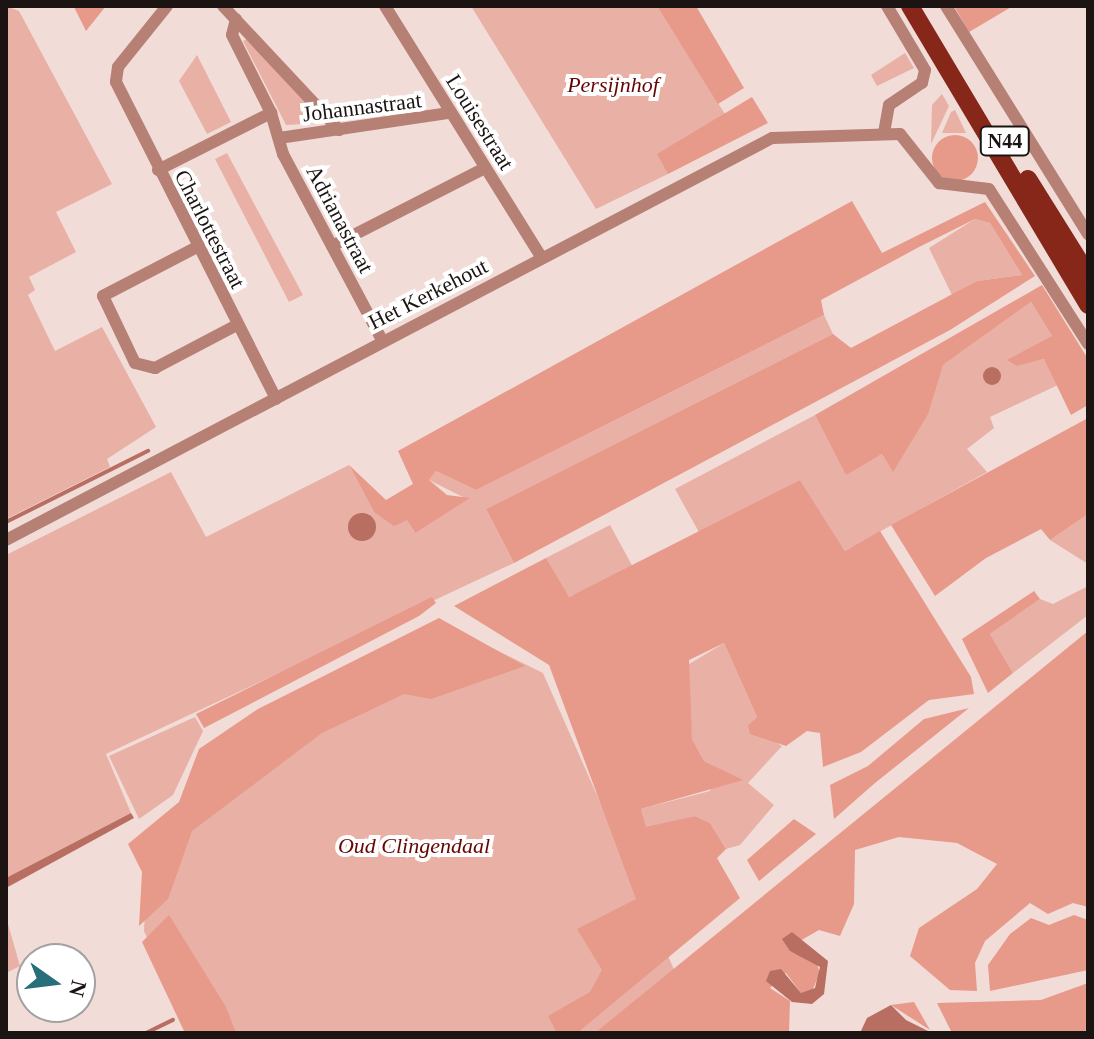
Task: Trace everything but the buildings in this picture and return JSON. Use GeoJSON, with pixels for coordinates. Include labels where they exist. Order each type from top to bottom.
{"type":"FeatureCollection","features":[{"type":"Feature","properties":{"kind":"main road","name":"N44"},"geometry":{"type":"LineString","coordinates":[[910,6],[1088,305]]}},
{"type":"Feature","properties":{"kind":"main road","name":"N44"},"geometry":{"type":"LineString","coordinates":[[923,6],[1088,275]]}},
{"type":"Feature","properties":{"kind":"street","name":"Charlottestraat"},"geometry":{"type":"LineString","coordinates":[[167,6],[115,74],[158,170],[276,399]]}},
{"type":"Feature","properties":{"kind":"street"},"geometry":{"type":"LineString","coordinates":[[223,6],[339,130]]}},
{"type":"Feature","properties":{"kind":"street","name":"Louisestraat"},"geometry":{"type":"LineString","coordinates":[[385,6],[542,258]]}},
{"type":"Feature","properties":{"kind":"street"},"geometry":{"type":"LineString","coordinates":[[887,6],[925,70],[922,83],[889,105],[884,133],[913,142],[939,183],[993,192],[1088,344]]}},
{"type":"Feature","properties":{"kind":"street"},"geometry":{"type":"LineString","coordinates":[[946,6],[1088,234]]}},
{"type":"Feature","properties":{"kind":"street","name":"Adrianastraat"},"geometry":{"type":"LineString","coordinates":[[236,19],[232,35],[332,246],[382,340]]}},
{"type":"Feature","properties":{"kind":"street"},"geometry":{"type":"LineString","coordinates":[[158,170],[271,113]]}},
{"type":"Feature","properties":{"kind":"street","name":"Johannastraat"},"geometry":{"type":"LineString","coordinates":[[279,138],[449,113]]}},
{"type":"Feature","properties":{"kind":"street","name":"Het Kerkehout"},"geometry":{"type":"LineString","coordinates":[[6,540],[772,138],[884,133]]}},
{"type":"Feature","properties":{"kind":"street"},"geometry":{"type":"LineString","coordinates":[[332,246],[485,168]]}},
{"type":"Feature","properties":{"kind":"street"},"geometry":{"type":"LineString","coordinates":[[197,247],[103,296],[144,369],[237,325]]}},
{"type":"Feature","properties":{"kind":"green space"},"geometry":{"type":"Polygon","coordinates":[[[6,6],[19,11],[112,184],[56,212],[76,252],[29,277],[35,290],[28,295],[55,351],[102,327],[156,427],[107,459],[110,467],[6,519],[6,6]]]}},
{"type":"Feature","properties":{"kind":"green space","name":"Persijnhof"},"geometry":{"type":"Polygon","coordinates":[[[471,6],[657,6],[725,114],[658,154],[668,174],[596,209],[471,6]]]}},
{"type":"Feature","properties":{"kind":"green space"},"geometry":{"type":"Polygon","coordinates":[[[251,37],[323,117],[321,123],[286,125],[243,41],[251,37]]]}},
{"type":"Feature","properties":{"kind":"green space"},"geometry":{"type":"Polygon","coordinates":[[[905,53],[914,68],[877,86],[871,75],[905,53]]]}},
{"type":"Feature","properties":{"kind":"green space"},"geometry":{"type":"Polygon","coordinates":[[[197,55],[231,122],[207,134],[179,81],[197,55]]]}},
{"type":"Feature","properties":{"kind":"green space"},"geometry":{"type":"Polygon","coordinates":[[[942,94],[949,106],[931,144],[932,105],[942,94]]]}},
{"type":"Feature","properties":{"kind":"green space"},"geometry":{"type":"Polygon","coordinates":[[[955,110],[966,133],[942,133],[951,112],[955,110]]]}},
{"type":"Feature","properties":{"kind":"green space"},"geometry":{"type":"Polygon","coordinates":[[[227,153],[303,295],[289,302],[215,159],[227,153]]]}},
{"type":"Feature","properties":{"kind":"green space"},"geometry":{"type":"Polygon","coordinates":[[[975,219],[990,223],[1022,275],[977,281],[952,295],[929,248],[975,219]]]}},
{"type":"Feature","properties":{"kind":"green space"},"geometry":{"type":"Polygon","coordinates":[[[1031,302],[1052,336],[1016,366],[1044,359],[1060,384],[990,417],[994,428],[967,449],[987,472],[845,551],[800,480],[700,534],[675,489],[815,415],[846,474],[882,454],[893,471],[943,365],[1031,302]]]}},
{"type":"Feature","properties":{"kind":"green space"},"geometry":{"type":"Polygon","coordinates":[[[824,315],[833,334],[486,509],[514,563],[106,754],[131,813],[6,878],[6,555],[171,472],[206,537],[349,465],[374,512],[407,519],[414,532],[467,499],[429,480],[436,471],[476,490],[824,315]]]}},
{"type":"Feature","properties":{"kind":"green space"},"geometry":{"type":"Polygon","coordinates":[[[1088,514],[1088,564],[1050,540],[1088,514]]]}},
{"type":"Feature","properties":{"kind":"green space"},"geometry":{"type":"Polygon","coordinates":[[[610,525],[634,569],[568,597],[546,558],[610,525]]]}},
{"type":"Feature","properties":{"kind":"green space"},"geometry":{"type":"Polygon","coordinates":[[[1088,586],[1088,615],[1013,673],[990,634],[1040,599],[1053,604],[1088,586]]]}},
{"type":"Feature","properties":{"kind":"green space","name":"Oud Clingendaal"},"geometry":{"type":"Polygon","coordinates":[[[439,622],[543,673],[676,974],[684,1033],[190,1033],[144,931],[147,872],[172,814],[439,622]]]}},
{"type":"Feature","properties":{"kind":"green space"},"geometry":{"type":"Polygon","coordinates":[[[724,643],[757,717],[748,725],[782,746],[748,783],[774,805],[740,845],[726,849],[710,823],[695,816],[646,828],[641,809],[710,791],[720,769],[704,761],[692,739],[686,666],[724,643]]]}},
{"type":"Feature","properties":{"kind":"green space"},"geometry":{"type":"Polygon","coordinates":[[[195,717],[203,731],[173,795],[139,819],[109,756],[195,717]]]}},
{"type":"Feature","properties":{"kind":"green space"},"geometry":{"type":"Polygon","coordinates":[[[6,917],[16,952],[16,968],[6,973],[6,917]]]}},
{"type":"Feature","properties":{"kind":"shaded area"},"geometry":{"type":"Polygon","coordinates":[[[106,6],[86,31],[74,7],[106,6]]]}},
{"type":"Feature","properties":{"kind":"shaded area"},"geometry":{"type":"Polygon","coordinates":[[[657,6],[696,6],[744,88],[718,104],[657,6]]]}},
{"type":"Feature","properties":{"kind":"shaded area"},"geometry":{"type":"Polygon","coordinates":[[[954,6],[1013,6],[969,32],[954,6]]]}},
{"type":"Feature","properties":{"kind":"shaded area"},"geometry":{"type":"Polygon","coordinates":[[[752,97],[768,123],[668,174],[657,154],[752,97]]]}},
{"type":"Feature","properties":{"kind":"shaded area"},"geometry":{"type":"Polygon","coordinates":[[[955,135],[964,136],[971,142],[977,149],[977,167],[971,174],[964,180],[955,181],[946,180],[939,174],[933,167],[932,158],[933,149],[939,142],[946,136],[955,135]]]}},
{"type":"Feature","properties":{"kind":"shaded area"},"geometry":{"type":"Polygon","coordinates":[[[852,201],[882,253],[985,202],[1035,276],[950,330],[514,563],[486,509],[833,334],[851,348],[977,281],[1022,275],[990,223],[975,219],[919,247],[821,300],[824,315],[476,490],[436,471],[429,480],[447,495],[470,498],[415,533],[407,520],[394,526],[374,512],[349,465],[386,500],[413,484],[398,451],[852,201]]]}},
{"type":"Feature","properties":{"kind":"shaded area"},"geometry":{"type":"Polygon","coordinates":[[[1042,285],[1088,359],[1088,405],[1071,415],[1044,359],[1017,366],[1007,360],[1052,336],[1031,302],[943,365],[928,414],[893,472],[882,454],[846,475],[815,415],[1042,285]]]}},
{"type":"Feature","properties":{"kind":"shaded area"},"geometry":{"type":"Polygon","coordinates":[[[988,367],[996,367],[1001,376],[999,383],[988,385],[983,380],[983,372],[988,367]]]}},
{"type":"Feature","properties":{"kind":"shaded area"},"geometry":{"type":"Polygon","coordinates":[[[1088,418],[1088,514],[1050,540],[1041,529],[986,558],[935,596],[891,525],[1088,418]]]}},
{"type":"Feature","properties":{"kind":"shaded area"},"geometry":{"type":"Polygon","coordinates":[[[800,480],[845,551],[880,531],[971,677],[974,694],[929,700],[861,752],[823,767],[820,733],[807,731],[786,746],[750,734],[748,725],[757,717],[724,643],[689,660],[692,739],[704,761],[743,780],[641,809],[646,827],[695,816],[710,823],[726,849],[717,858],[740,898],[577,1033],[557,1033],[548,1016],[590,992],[602,970],[577,929],[636,899],[549,665],[454,606],[546,558],[569,597],[800,480]]]}},
{"type":"Feature","properties":{"kind":"shaded area"},"geometry":{"type":"Polygon","coordinates":[[[362,513],[372,517],[376,527],[372,537],[362,541],[352,537],[348,527],[352,517],[362,513]]]}},
{"type":"Feature","properties":{"kind":"shaded area"},"geometry":{"type":"Polygon","coordinates":[[[1034,591],[1040,599],[990,634],[1013,673],[988,693],[962,639],[1034,591]]]}},
{"type":"Feature","properties":{"kind":"shaded area"},"geometry":{"type":"Polygon","coordinates":[[[432,597],[436,603],[419,616],[204,728],[196,714],[432,597]]]}},
{"type":"Feature","properties":{"kind":"shaded area"},"geometry":{"type":"Polygon","coordinates":[[[439,618],[525,666],[431,699],[404,694],[322,733],[192,831],[168,899],[139,926],[142,872],[128,844],[179,802],[199,749],[258,709],[439,618]]]}},
{"type":"Feature","properties":{"kind":"shaded area"},"geometry":{"type":"Polygon","coordinates":[[[1088,631],[1088,907],[1073,903],[1048,914],[1030,903],[985,941],[975,963],[977,991],[950,990],[910,956],[919,928],[977,889],[997,864],[957,843],[899,837],[855,850],[854,904],[840,936],[819,930],[798,942],[792,932],[790,951],[816,961],[820,973],[811,993],[801,993],[786,973],[770,988],[790,1001],[789,1033],[595,1033],[1088,631]]]}},
{"type":"Feature","properties":{"kind":"shaded area"},"geometry":{"type":"Polygon","coordinates":[[[969,708],[834,819],[830,785],[868,766],[924,719],[969,708]]]}},
{"type":"Feature","properties":{"kind":"shaded area"},"geometry":{"type":"Polygon","coordinates":[[[131,813],[134,818],[6,888],[6,878],[131,813]]]}},
{"type":"Feature","properties":{"kind":"shaded area"},"geometry":{"type":"Polygon","coordinates":[[[794,819],[816,834],[759,881],[747,860],[794,819]]]}},
{"type":"Feature","properties":{"kind":"shaded area"},"geometry":{"type":"Polygon","coordinates":[[[169,915],[226,1007],[236,1033],[185,1033],[142,942],[169,915]]]}},
{"type":"Feature","properties":{"kind":"shaded area"},"geometry":{"type":"Polygon","coordinates":[[[1074,915],[1088,920],[1088,970],[990,991],[988,965],[1010,934],[1031,918],[1049,925],[1074,915]]]}},
{"type":"Feature","properties":{"kind":"shaded area"},"geometry":{"type":"Polygon","coordinates":[[[792,932],[828,961],[824,994],[812,1004],[792,1002],[766,981],[770,971],[781,969],[801,993],[815,988],[820,967],[790,951],[782,939],[792,932]]]}},
{"type":"Feature","properties":{"kind":"shaded area"},"geometry":{"type":"Polygon","coordinates":[[[1088,983],[1088,1029],[1081,1033],[952,1033],[937,1003],[1041,1000],[1088,983]]]}},
{"type":"Feature","properties":{"kind":"shaded area"},"geometry":{"type":"Polygon","coordinates":[[[914,1002],[930,1030],[891,1005],[914,1002]]]}},
{"type":"Feature","properties":{"kind":"shaded area"},"geometry":{"type":"Polygon","coordinates":[[[891,1005],[906,1020],[932,1033],[860,1033],[867,1018],[891,1005]]]}},
{"type":"Feature","properties":{"kind":"waterway"},"geometry":{"type":"LineString","coordinates":[[6,522],[148,451]]}},
{"type":"Feature","properties":{"kind":"waterway"},"geometry":{"type":"LineString","coordinates":[[146,1033],[173,1020]]}}]}
